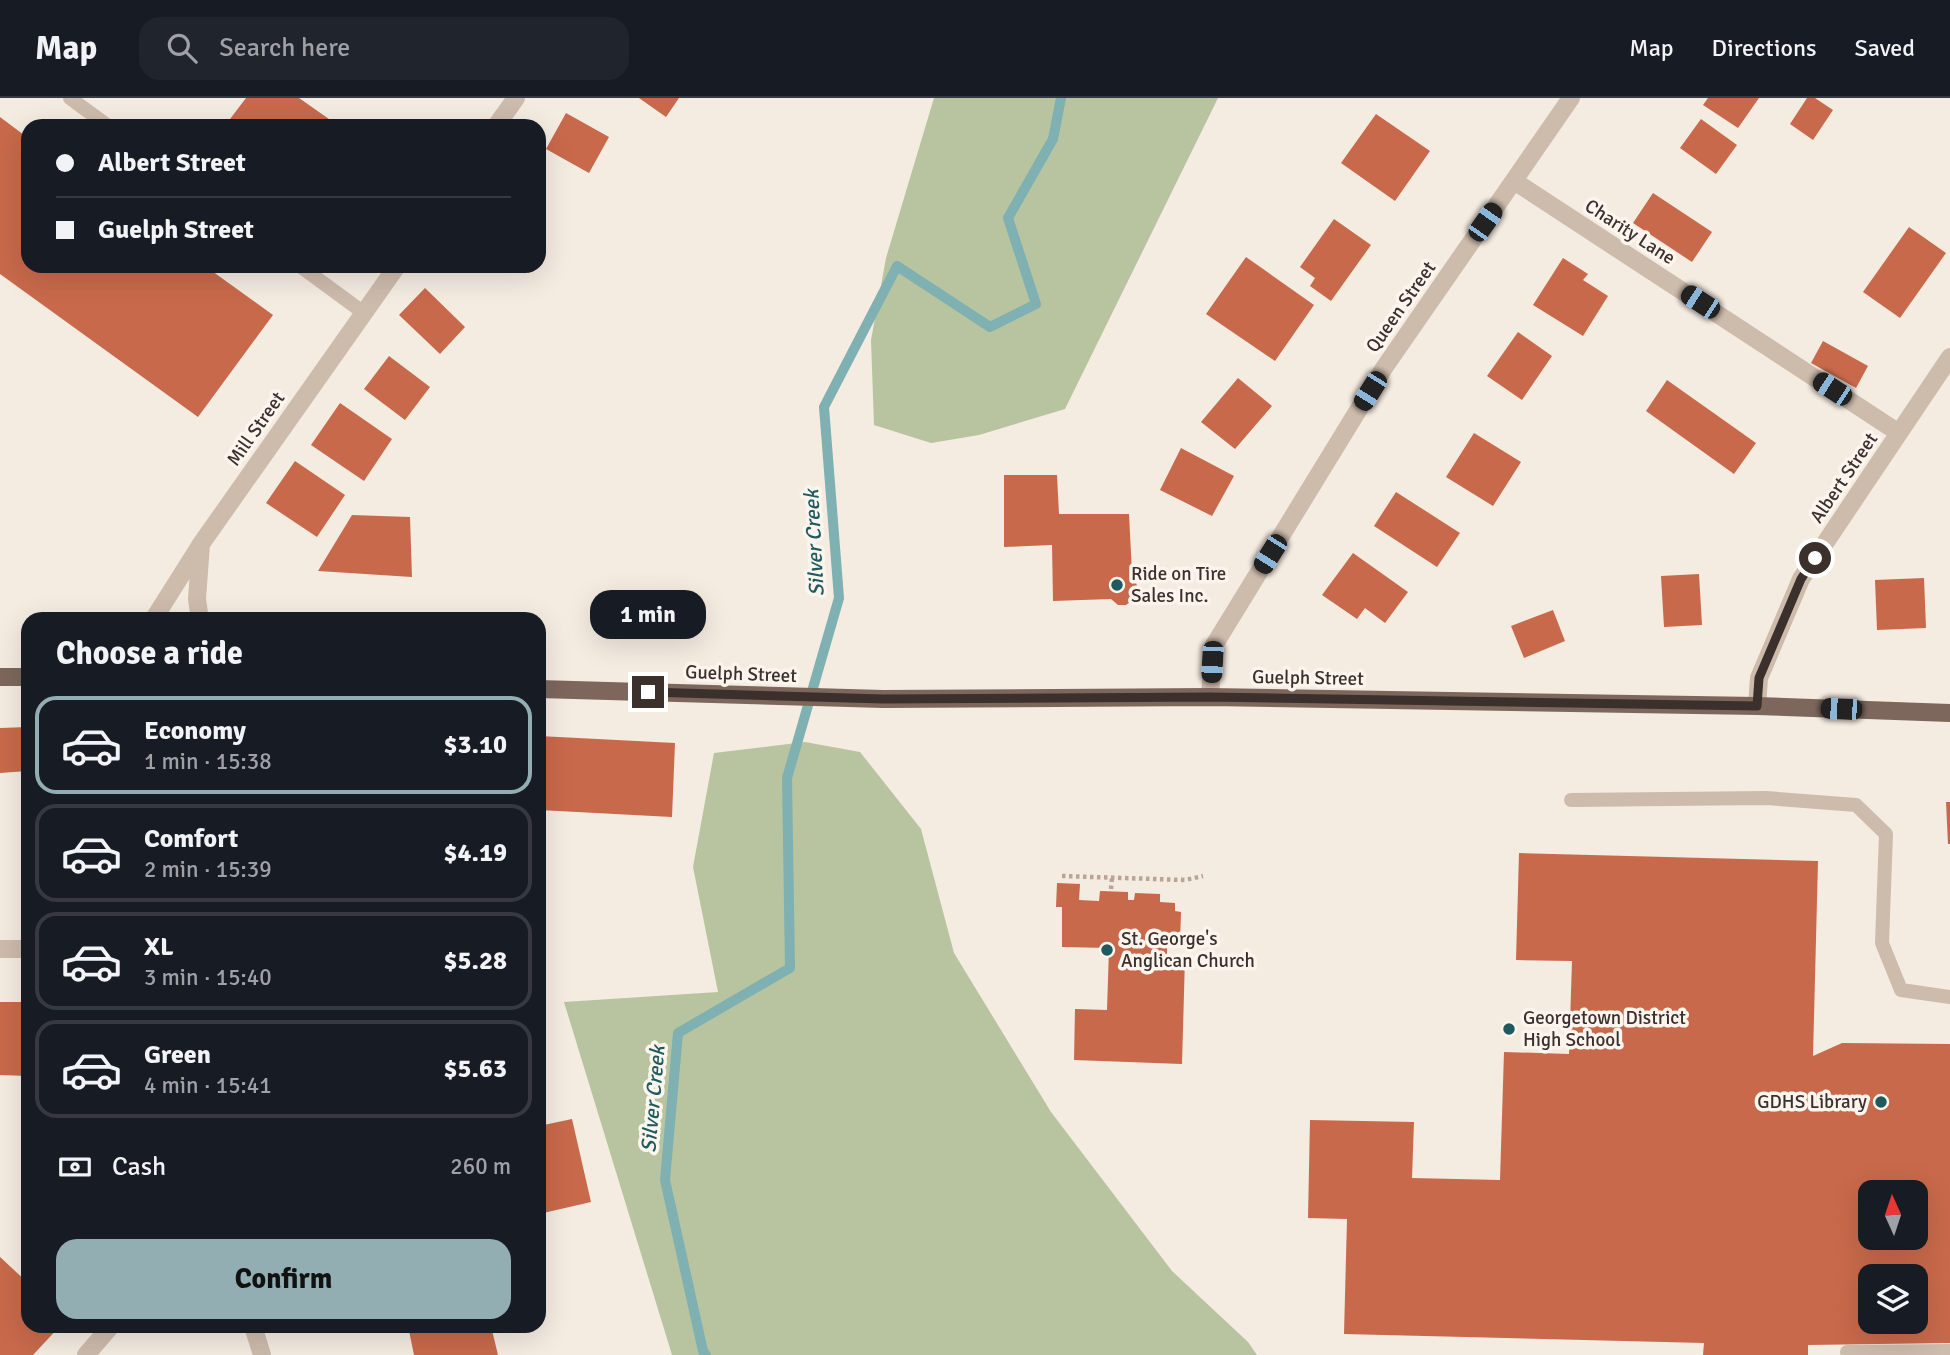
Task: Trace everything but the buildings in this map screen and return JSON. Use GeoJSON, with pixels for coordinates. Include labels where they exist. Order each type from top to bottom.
{"type":"FeatureCollection","features":[{"type":"Feature","properties":{"kind":"main road"},"geometry":{"type":"LineString","coordinates":[[0,677],[21,677]]}},
{"type":"Feature","properties":{"kind":"main road","name":"Guelph Street"},"geometry":{"type":"LineString","coordinates":[[546,689],[883,699],[1210,697],[1757,706],[1950,713]]}},
{"type":"Feature","properties":{"kind":"street"},"geometry":{"type":"LineString","coordinates":[[501,119],[516,98]]}},
{"type":"Feature","properties":{"kind":"street","name":"Queen Street"},"geometry":{"type":"LineString","coordinates":[[1210,697],[1213,647],[1384,368],[1572,98]]}},
{"type":"Feature","properties":{"kind":"street","name":"Charity Lane"},"geometry":{"type":"LineString","coordinates":[[1514,181],[1899,433]]}},
{"type":"Feature","properties":{"kind":"street","name":"Mill Street"},"geometry":{"type":"LineString","coordinates":[[158,612],[201,544],[392,273]]}},
{"type":"Feature","properties":{"kind":"street","name":"Albert Street"},"geometry":{"type":"LineString","coordinates":[[1757,706],[1759,678],[1801,579],[1950,357]]}},
{"type":"Feature","properties":{"kind":"street"},"geometry":{"type":"LineString","coordinates":[[199,612],[197,598],[201,544]]}},
{"type":"Feature","properties":{"kind":"street"},"geometry":{"type":"LineString","coordinates":[[0,949],[21,949]]}},
{"type":"Feature","properties":{"kind":"street"},"geometry":{"type":"LineString","coordinates":[[86,1355],[105,1333]]}},
{"type":"Feature","properties":{"kind":"street"},"geometry":{"type":"LineString","coordinates":[[255,1333],[262,1355]]}},
{"type":"Feature","properties":{"kind":"lane"},"geometry":{"type":"LineString","coordinates":[[70,98],[98,119]]}},
{"type":"Feature","properties":{"kind":"lane"},"geometry":{"type":"LineString","coordinates":[[310,273],[364,313]]}},
{"type":"Feature","properties":{"kind":"lane"},"geometry":{"type":"LineString","coordinates":[[1571,800],[1766,798],[1856,805],[1886,834],[1882,943],[1901,990],[1950,997]]}},
{"type":"Feature","properties":{"kind":"lane"},"geometry":{"type":"LineString","coordinates":[[1847,1352],[1950,1351]]}},
{"type":"Feature","properties":{"kind":"path"},"geometry":{"type":"LineString","coordinates":[[1066,878],[1185,880],[1202,876]]}},
{"type":"Feature","properties":{"kind":"path"},"geometry":{"type":"LineString","coordinates":[[1111,889],[1112,877]]}},
{"type":"Feature","properties":{"kind":"green space"},"geometry":{"type":"Polygon","coordinates":[[[934,98],[1218,98],[1065,409],[979,435],[931,443],[874,425],[871,340],[886,258],[934,98]]]}},
{"type":"Feature","properties":{"kind":"green space"},"geometry":{"type":"Polygon","coordinates":[[[805,742],[860,752],[921,829],[954,953],[1051,1112],[1172,1271],[1248,1342],[1257,1355],[672,1355],[564,1002],[718,992],[693,867],[714,753],[805,742]]]}},
{"type":"Feature","properties":{"kind":"waterway","name":"Silver Creek"},"geometry":{"type":"LineString","coordinates":[[706,1355],[665,1180],[678,1033],[790,968],[787,778],[839,598],[824,407],[897,266],[990,327],[1036,304],[1008,218],[1053,139],[1061,98]]}},
{"type":"Feature","properties":{"kind":"place","name":"Ride on Tire Sales Inc."},"geometry":{"type":"Point","coordinates":[1117,585]}},
{"type":"Feature","properties":{"kind":"place","name":"St. George's Anglican Church"},"geometry":{"type":"Point","coordinates":[1107,950]}},
{"type":"Feature","properties":{"kind":"place","name":"Georgetown District High School"},"geometry":{"type":"Point","coordinates":[1509,1029]}},
{"type":"Feature","properties":{"kind":"place","name":"GDHS Library"},"geometry":{"type":"Point","coordinates":[1881,1102]}},
{"type":"Feature","properties":{"kind":"route"},"geometry":{"type":"LineString","coordinates":[[648,692],[883,699],[1210,697],[1757,706],[1759,678],[1801,579],[1815,558]]}}]}
